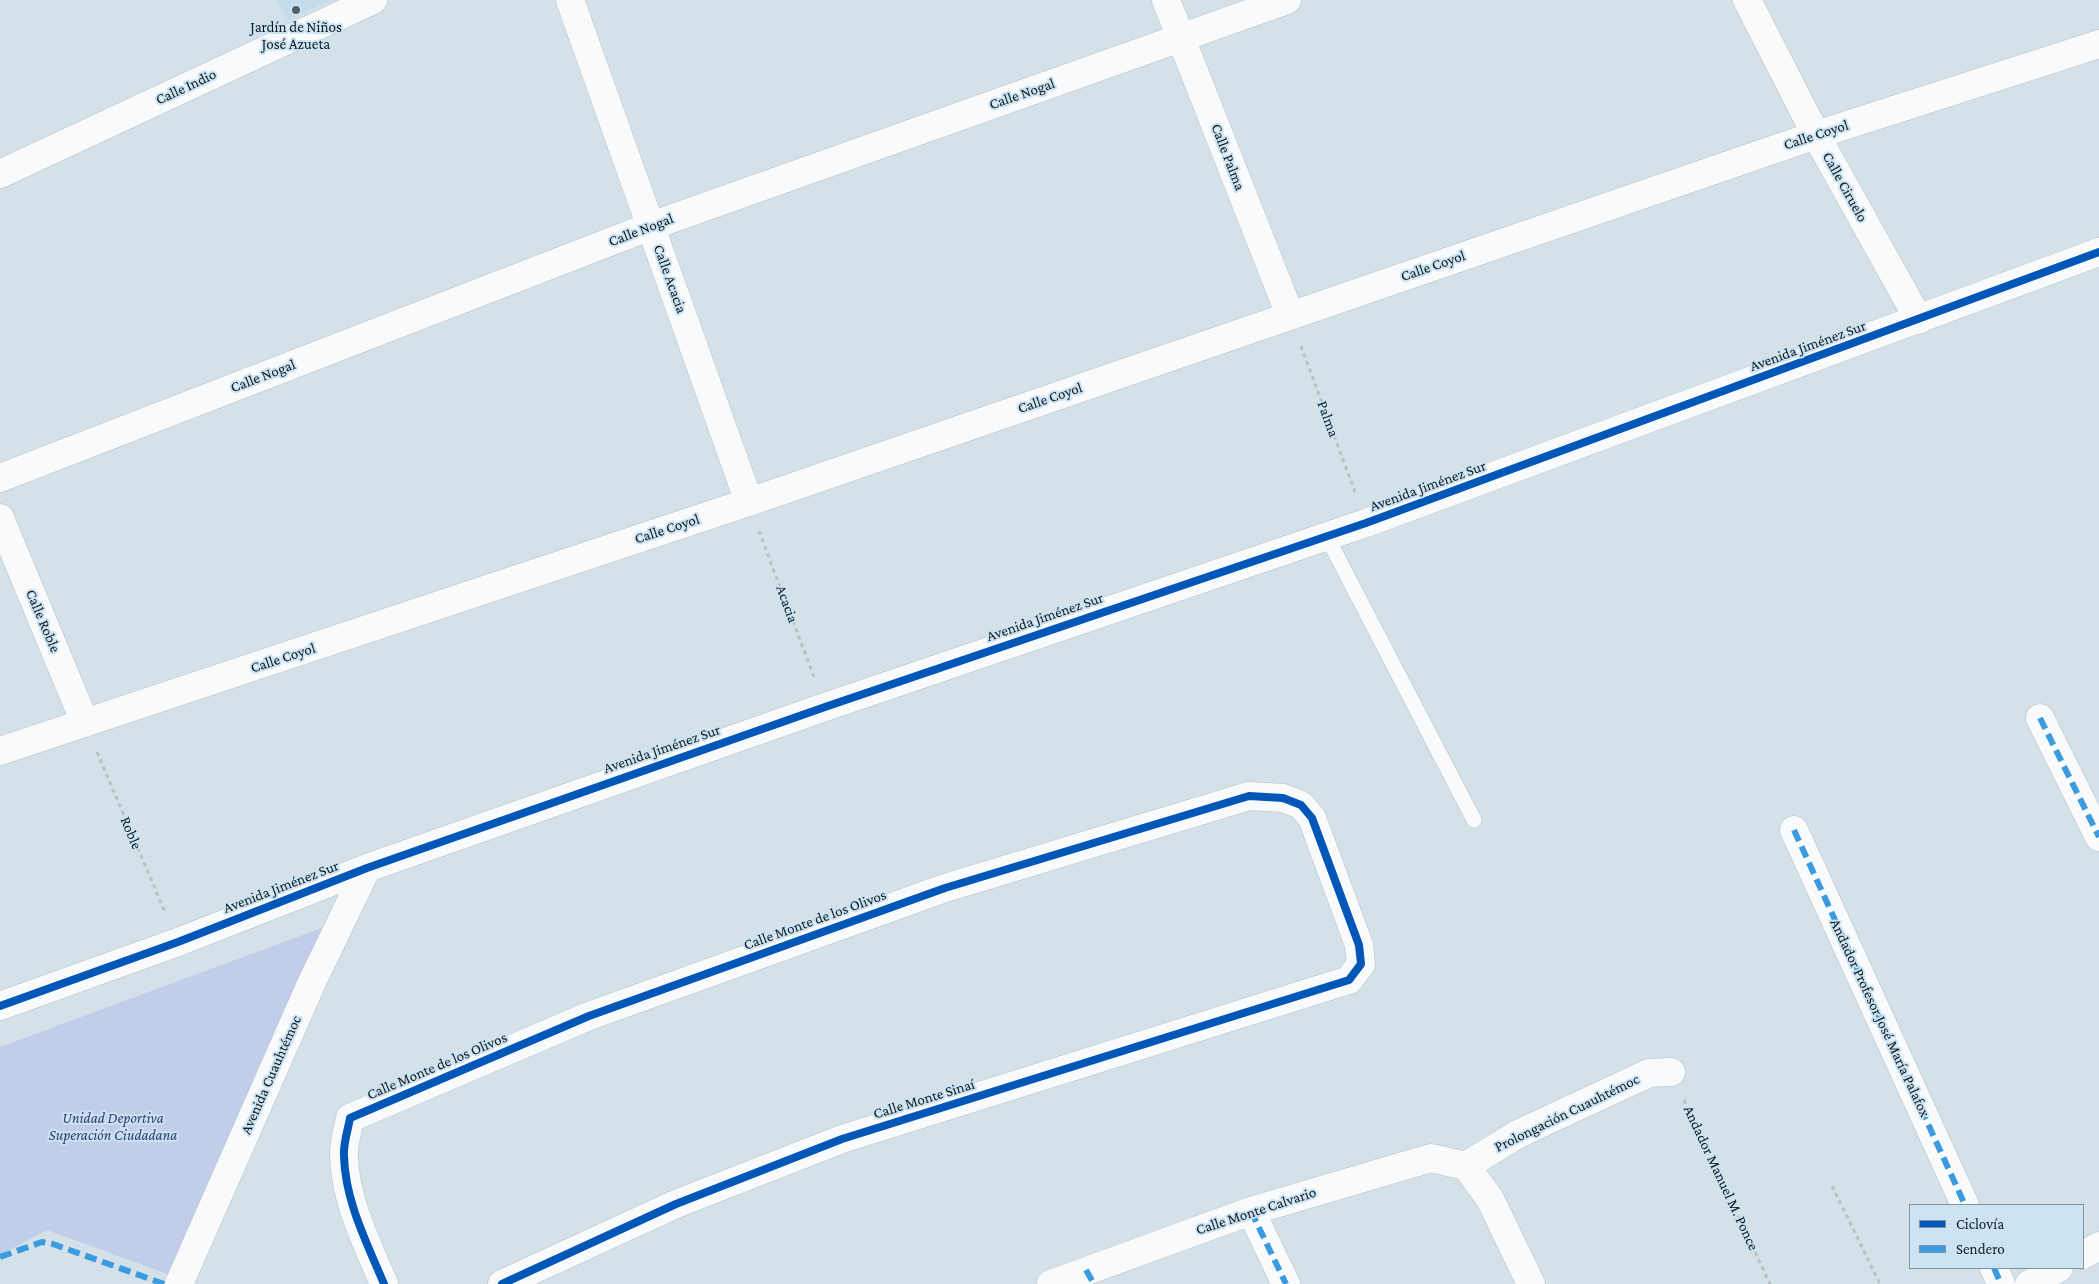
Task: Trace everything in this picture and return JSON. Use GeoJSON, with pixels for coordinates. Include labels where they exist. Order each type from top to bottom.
{"type":"FeatureCollection","features":[{"type":"Feature","properties":{"kind":"street","name":"Calle Indio"},"geometry":{"type":"LineString","coordinates":[[0,174],[373,0]]}},
{"type":"Feature","properties":{"kind":"street","name":"Calle Acacia"},"geometry":{"type":"LineString","coordinates":[[570,0],[749,502]]}},
{"type":"Feature","properties":{"kind":"street","name":"Calle Palma"},"geometry":{"type":"LineString","coordinates":[[1166,0],[1290,314]]}},
{"type":"Feature","properties":{"kind":"street","name":"Calle Nogal"},"geometry":{"type":"LineString","coordinates":[[0,478],[650,226],[1288,0]]}},
{"type":"Feature","properties":{"kind":"street","name":"Calle Ciruelo"},"geometry":{"type":"LineString","coordinates":[[1747,0],[1816,135],[1918,320]]}},
{"type":"Feature","properties":{"kind":"street","name":"Calle Coyol"},"geometry":{"type":"LineString","coordinates":[[0,751],[749,502],[1290,314],[1816,135],[2099,44]]}},
{"type":"Feature","properties":{"kind":"street","name":"Avenida Jiménez Sur"},"geometry":{"type":"LineString","coordinates":[[0,1006],[178,942],[367,868],[825,707],[1366,523],[2099,252]]}},
{"type":"Feature","properties":{"kind":"street","name":"Calle Roble"},"geometry":{"type":"LineString","coordinates":[[0,518],[85,724]]}},
{"type":"Feature","properties":{"kind":"street"},"geometry":{"type":"LineString","coordinates":[[2040,718],[2099,837]]}},
{"type":"Feature","properties":{"kind":"street","name":"Calle Monte de los Olivos"},"geometry":{"type":"LineString","coordinates":[[384,1284],[356,1218],[346,1181],[344,1154],[350,1118],[589,1016],[945,888],[1249,796],[1284,798],[1302,804],[1312,818],[1360,945],[1361,964]]}},
{"type":"Feature","properties":{"kind":"street","name":"Andador Profesor José María Palafox"},"geometry":{"type":"LineString","coordinates":[[1794,830],[1965,1204]]}},
{"type":"Feature","properties":{"kind":"street","name":"Avenida Cuauhtémoc"},"geometry":{"type":"LineString","coordinates":[[179,1284],[312,982],[367,868]]}},
{"type":"Feature","properties":{"kind":"street","name":"Calle Monte Sinaí"},"geometry":{"type":"LineString","coordinates":[[502,1284],[676,1204],[842,1139],[1348,980],[1361,964]]}},
{"type":"Feature","properties":{"kind":"street","name":"Prolongación Cuauhtémoc"},"geometry":{"type":"LineString","coordinates":[[1466,1166],[1518,1134],[1649,1073],[1671,1072]]}},
{"type":"Feature","properties":{"kind":"street","name":"Calle Monte Calvario"},"geometry":{"type":"LineString","coordinates":[[1051,1284],[1090,1277],[1251,1211],[1431,1158],[1466,1166]]}},
{"type":"Feature","properties":{"kind":"street"},"geometry":{"type":"LineString","coordinates":[[1466,1166],[1490,1199],[1531,1284]]}},
{"type":"Feature","properties":{"kind":"street"},"geometry":{"type":"LineString","coordinates":[[1251,1211],[1286,1284]]}},
{"type":"Feature","properties":{"kind":"street"},"geometry":{"type":"LineString","coordinates":[[2084,1254],[2099,1246]]}},
{"type":"Feature","properties":{"kind":"street"},"geometry":{"type":"LineString","coordinates":[[1994,1269],[2001,1284]]}},
{"type":"Feature","properties":{"kind":"street"},"geometry":{"type":"LineString","coordinates":[[2030,1284],[2057,1269]]}},
{"type":"Feature","properties":{"kind":"lane"},"geometry":{"type":"LineString","coordinates":[[1326,536],[1474,820]]}},
{"type":"Feature","properties":{"kind":"path"},"geometry":{"type":"LineString","coordinates":[[1832,1186],[1880,1284]]}},
{"type":"Feature","properties":{"kind":"shaded area","name":"Jardín de Niños José Azueta"},"geometry":{"type":"Polygon","coordinates":[[[276,0],[331,0],[288,20],[276,0]]]}},
{"type":"Feature","properties":{"kind":"green space","name":"Unidad Deportiva Superación Ciudadana"},"geometry":{"type":"Polygon","coordinates":[[[327,926],[173,1276],[47,1230],[0,1255],[0,1047],[327,926]]]}},
{"type":"Feature","properties":{"kind":"marked path"},"geometry":{"type":"LineString","coordinates":[[2040,718],[2099,837]]}},
{"type":"Feature","properties":{"kind":"marked path"},"geometry":{"type":"LineString","coordinates":[[1794,830],[1965,1204]]}},
{"type":"Feature","properties":{"kind":"marked path"},"geometry":{"type":"LineString","coordinates":[[1251,1211],[1286,1284]]}},
{"type":"Feature","properties":{"kind":"marked path"},"geometry":{"type":"LineString","coordinates":[[0,1257],[42,1242],[53,1244],[164,1284]]}},
{"type":"Feature","properties":{"kind":"marked path"},"geometry":{"type":"LineString","coordinates":[[1994,1269],[2001,1284]]}},
{"type":"Feature","properties":{"kind":"marked path"},"geometry":{"type":"LineString","coordinates":[[1086,1270],[1094,1284]]}},
{"type":"Feature","properties":{"kind":"cycle path"},"geometry":{"type":"LineString","coordinates":[[0,1006],[178,942],[367,868],[825,707],[1366,523],[2099,252]]}},
{"type":"Feature","properties":{"kind":"cycle path"},"geometry":{"type":"LineString","coordinates":[[384,1284],[358,1222],[348,1189],[344,1151],[350,1118],[589,1016],[945,888],[1249,796],[1283,798],[1301,805],[1312,818],[1359,945],[1361,964],[1349,980],[842,1139],[676,1204],[502,1284]]}},
{"type":"Feature","properties":{"kind":"place","name":"Jardín de Niños José Azueta"},"geometry":{"type":"Point","coordinates":[296,10]}}]}
